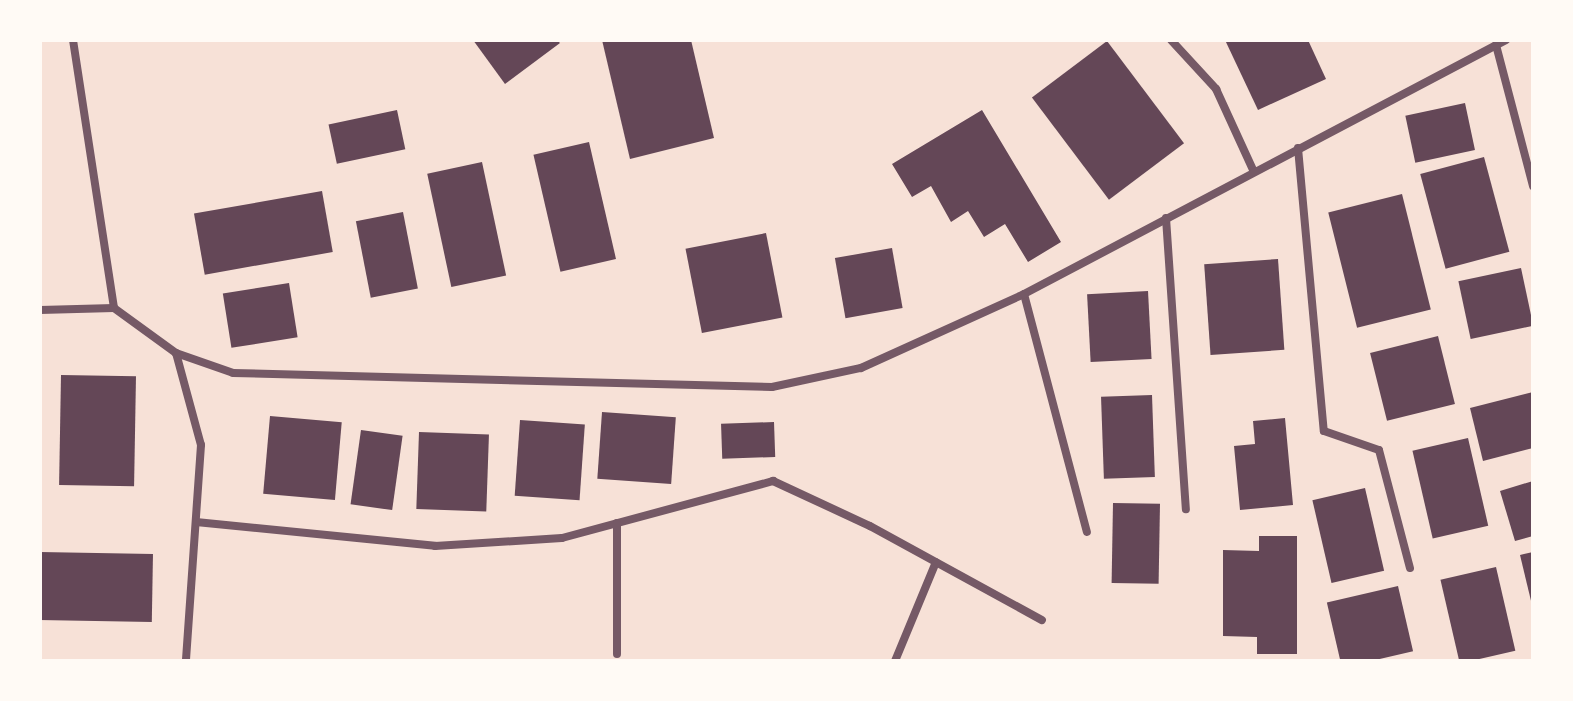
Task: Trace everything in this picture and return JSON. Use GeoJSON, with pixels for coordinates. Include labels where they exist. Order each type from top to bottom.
{"type":"FeatureCollection","features":[{"type":"Feature","properties":{"kind":"street"},"geometry":{"type":"LineString","coordinates":[[73,40],[114,308]]}},
{"type":"Feature","properties":{"kind":"street"},"geometry":{"type":"LineString","coordinates":[[1171,40],[1216,89],[1254,172]]}},
{"type":"Feature","properties":{"kind":"street"},"geometry":{"type":"LineString","coordinates":[[40,310],[114,308],[176,353],[233,373],[772,387],[861,368],[1024,294],[1506,40]]}},
{"type":"Feature","properties":{"kind":"street"},"geometry":{"type":"LineString","coordinates":[[1496,45],[1533,186]]}},
{"type":"Feature","properties":{"kind":"street"},"geometry":{"type":"LineString","coordinates":[[1298,148],[1324,431],[1379,450],[1410,568]]}},
{"type":"Feature","properties":{"kind":"street"},"geometry":{"type":"LineString","coordinates":[[1166,218],[1186,509]]}},
{"type":"Feature","properties":{"kind":"street"},"geometry":{"type":"LineString","coordinates":[[1024,294],[1087,532]]}},
{"type":"Feature","properties":{"kind":"street"},"geometry":{"type":"LineString","coordinates":[[176,353],[201,445],[186,661]]}},
{"type":"Feature","properties":{"kind":"street"},"geometry":{"type":"LineString","coordinates":[[196,522],[435,546],[562,538],[773,481],[936,562],[1042,620]]}},
{"type":"Feature","properties":{"kind":"street"},"geometry":{"type":"LineString","coordinates":[[617,523],[617,654]]}},
{"type":"Feature","properties":{"kind":"street"},"geometry":{"type":"LineString","coordinates":[[895,661],[936,562]]}},
{"type":"Feature","properties":{"kind":"building"},"geometry":{"type":"Polygon","coordinates":[[[473,40],[557,40],[560,43],[505,84],[473,40]]]}},
{"type":"Feature","properties":{"kind":"building"},"geometry":{"type":"Polygon","coordinates":[[[602,40],[691,40],[714,138],[630,159],[602,40]]]}},
{"type":"Feature","properties":{"kind":"building"},"geometry":{"type":"Polygon","coordinates":[[[1225,40],[1308,40],[1326,79],[1258,110],[1225,40]]]}},
{"type":"Feature","properties":{"kind":"building"},"geometry":{"type":"Polygon","coordinates":[[[1107,41],[1184,143],[1109,200],[1032,98],[1107,41]]]}},
{"type":"Feature","properties":{"kind":"building"},"geometry":{"type":"Polygon","coordinates":[[[1465,103],[1475,150],[1415,163],[1405,116],[1465,103]]]}},
{"type":"Feature","properties":{"kind":"building"},"geometry":{"type":"Polygon","coordinates":[[[397,110],[405,149],[337,164],[329,125],[397,110]]]}},
{"type":"Feature","properties":{"kind":"building"},"geometry":{"type":"Polygon","coordinates":[[[982,110],[1061,242],[1028,262],[1005,224],[984,237],[968,211],[951,222],[931,186],[912,197],[892,164],[982,110]]]}},
{"type":"Feature","properties":{"kind":"building"},"geometry":{"type":"Polygon","coordinates":[[[589,142],[616,259],[560,272],[533,155],[589,142]]]}},
{"type":"Feature","properties":{"kind":"building"},"geometry":{"type":"Polygon","coordinates":[[[1484,157],[1509,252],[1446,269],[1420,174],[1484,157]]]}},
{"type":"Feature","properties":{"kind":"building"},"geometry":{"type":"Polygon","coordinates":[[[482,162],[506,275],[451,287],[427,174],[482,162]]]}},
{"type":"Feature","properties":{"kind":"building"},"geometry":{"type":"Polygon","coordinates":[[[322,191],[333,252],[205,275],[194,214],[322,191]]]}},
{"type":"Feature","properties":{"kind":"building"},"geometry":{"type":"Polygon","coordinates":[[[1402,194],[1431,309],[1357,328],[1328,212],[1402,194]]]}},
{"type":"Feature","properties":{"kind":"building"},"geometry":{"type":"Polygon","coordinates":[[[403,212],[418,289],[371,298],[356,221],[403,212]]]}},
{"type":"Feature","properties":{"kind":"building"},"geometry":{"type":"Polygon","coordinates":[[[766,233],[782,317],[702,333],[686,249],[766,233]]]}},
{"type":"Feature","properties":{"kind":"building"},"geometry":{"type":"Polygon","coordinates":[[[892,248],[903,308],[845,318],[835,258],[892,248]]]}},
{"type":"Feature","properties":{"kind":"building"},"geometry":{"type":"Polygon","coordinates":[[[1278,259],[1284,350],[1211,355],[1204,264],[1278,259]]]}},
{"type":"Feature","properties":{"kind":"building"},"geometry":{"type":"Polygon","coordinates":[[[1521,268],[1533,326],[1471,339],[1458,281],[1521,268]]]}},
{"type":"Feature","properties":{"kind":"building"},"geometry":{"type":"Polygon","coordinates":[[[289,283],[298,337],[231,348],[223,293],[289,283]]]}},
{"type":"Feature","properties":{"kind":"building"},"geometry":{"type":"Polygon","coordinates":[[[1148,291],[1152,359],[1091,362],[1087,294],[1148,291]]]}},
{"type":"Feature","properties":{"kind":"building"},"geometry":{"type":"Polygon","coordinates":[[[1438,336],[1455,404],[1387,421],[1370,353],[1438,336]]]}},
{"type":"Feature","properties":{"kind":"building"},"geometry":{"type":"Polygon","coordinates":[[[61,375],[136,376],[134,486],[59,485],[61,375]]]}},
{"type":"Feature","properties":{"kind":"building"},"geometry":{"type":"Polygon","coordinates":[[[1533,392],[1533,448],[1483,461],[1470,408],[1533,392]]]}},
{"type":"Feature","properties":{"kind":"building"},"geometry":{"type":"Polygon","coordinates":[[[1152,395],[1155,477],[1104,479],[1101,397],[1152,395]]]}},
{"type":"Feature","properties":{"kind":"building"},"geometry":{"type":"Polygon","coordinates":[[[602,412],[676,417],[671,484],[597,479],[602,412]]]}},
{"type":"Feature","properties":{"kind":"building"},"geometry":{"type":"Polygon","coordinates":[[[270,416],[342,422],[335,500],[263,494],[270,416]]]}},
{"type":"Feature","properties":{"kind":"building"},"geometry":{"type":"Polygon","coordinates":[[[1285,418],[1293,505],[1240,510],[1234,446],[1255,444],[1253,421],[1285,418]]]}},
{"type":"Feature","properties":{"kind":"building"},"geometry":{"type":"Polygon","coordinates":[[[520,420],[585,425],[580,500],[515,496],[520,420]]]}},
{"type":"Feature","properties":{"kind":"building"},"geometry":{"type":"Polygon","coordinates":[[[774,422],[775,457],[722,459],[721,424],[774,422]]]}},
{"type":"Feature","properties":{"kind":"building"},"geometry":{"type":"Polygon","coordinates":[[[361,430],[403,436],[392,510],[351,504],[361,430]]]}},
{"type":"Feature","properties":{"kind":"building"},"geometry":{"type":"Polygon","coordinates":[[[419,432],[489,434],[486,511],[416,509],[419,432]]]}},
{"type":"Feature","properties":{"kind":"building"},"geometry":{"type":"Polygon","coordinates":[[[1468,438],[1488,526],[1433,539],[1412,451],[1468,438]]]}},
{"type":"Feature","properties":{"kind":"building"},"geometry":{"type":"Polygon","coordinates":[[[1533,481],[1533,536],[1515,541],[1500,491],[1533,481]]]}},
{"type":"Feature","properties":{"kind":"building"},"geometry":{"type":"Polygon","coordinates":[[[1365,488],[1384,571],[1332,583],[1312,500],[1365,488]]]}},
{"type":"Feature","properties":{"kind":"building"},"geometry":{"type":"Polygon","coordinates":[[[1113,503],[1160,504],[1159,584],[1112,583],[1113,503]]]}},
{"type":"Feature","properties":{"kind":"building"},"geometry":{"type":"Polygon","coordinates":[[[1259,536],[1297,536],[1297,654],[1257,654],[1257,637],[1223,636],[1223,550],[1259,551],[1259,536]]]}},
{"type":"Feature","properties":{"kind":"building"},"geometry":{"type":"Polygon","coordinates":[[[40,552],[153,554],[152,622],[40,620],[40,552]]]}},
{"type":"Feature","properties":{"kind":"building"},"geometry":{"type":"Polygon","coordinates":[[[1533,552],[1533,605],[1532,605],[1520,555],[1533,552]]]}},
{"type":"Feature","properties":{"kind":"building"},"geometry":{"type":"Polygon","coordinates":[[[1496,567],[1515,651],[1459,661],[1440,580],[1496,567]]]}},
{"type":"Feature","properties":{"kind":"building"},"geometry":{"type":"Polygon","coordinates":[[[1398,586],[1413,651],[1371,661],[1340,661],[1327,602],[1398,586]]]}}]}
